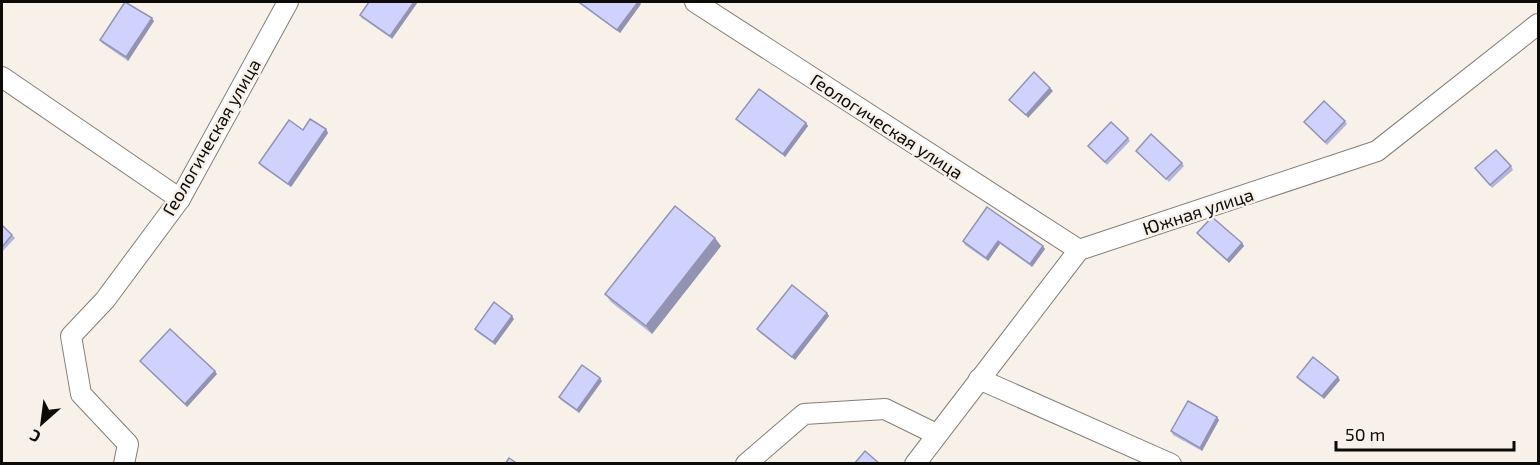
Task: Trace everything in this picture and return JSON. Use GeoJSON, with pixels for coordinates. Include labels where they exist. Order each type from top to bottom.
{"type":"FeatureCollection","features":[{"type":"Feature","properties":{"kind":"street","name":"Геологическая улица"},"geometry":{"type":"LineString","coordinates":[[126,454],[81,394],[71,336],[105,300],[180,199],[288,2]]}},
{"type":"Feature","properties":{"kind":"street","name":"Геологическая улица"},"geometry":{"type":"LineString","coordinates":[[695,2],[1079,250]]}},
{"type":"Feature","properties":{"kind":"street","name":"Южная улица"},"geometry":{"type":"LineString","coordinates":[[1079,250],[1377,151],[1539,24]]}},
{"type":"Feature","properties":{"kind":"street"},"geometry":{"type":"LineString","coordinates":[[2,77],[180,199]]}},
{"type":"Feature","properties":{"kind":"street"},"geometry":{"type":"LineString","coordinates":[[915,464],[1079,250]]}},
{"type":"Feature","properties":{"kind":"street"},"geometry":{"type":"LineString","coordinates":[[979,379],[1171,464]]}},
{"type":"Feature","properties":{"kind":"street"},"geometry":{"type":"LineString","coordinates":[[746,464],[804,414],[885,409],[936,435]]}},
{"type":"Feature","properties":{"kind":"building"},"geometry":{"type":"Polygon","coordinates":[[[125,2],[152,18],[126,57],[100,40],[125,2]]]}},
{"type":"Feature","properties":{"kind":"building"},"geometry":{"type":"Polygon","coordinates":[[[369,2],[414,2],[390,36],[360,15],[369,2]]]}},
{"type":"Feature","properties":{"kind":"building"},"geometry":{"type":"Polygon","coordinates":[[[579,2],[638,2],[617,30],[579,2]]]}},
{"type":"Feature","properties":{"kind":"building"},"geometry":{"type":"Polygon","coordinates":[[[1034,72],[1050,88],[1026,115],[1009,100],[1034,72]]]}},
{"type":"Feature","properties":{"kind":"building"},"geometry":{"type":"Polygon","coordinates":[[[759,89],[806,123],[783,154],[736,119],[759,89]]]}},
{"type":"Feature","properties":{"kind":"building"},"geometry":{"type":"Polygon","coordinates":[[[1324,101],[1345,121],[1325,142],[1304,122],[1324,101]]]}},
{"type":"Feature","properties":{"kind":"building"},"geometry":{"type":"Polygon","coordinates":[[[310,119],[326,129],[288,184],[259,163],[289,120],[303,130],[310,119]]]}},
{"type":"Feature","properties":{"kind":"building"},"geometry":{"type":"Polygon","coordinates":[[[1111,122],[1128,138],[1105,162],[1088,146],[1111,122]]]}},
{"type":"Feature","properties":{"kind":"building"},"geometry":{"type":"Polygon","coordinates":[[[1151,134],[1182,163],[1166,179],[1136,151],[1151,134]]]}},
{"type":"Feature","properties":{"kind":"building"},"geometry":{"type":"Polygon","coordinates":[[[1496,150],[1511,166],[1490,185],[1475,168],[1496,150]]]}},
{"type":"Feature","properties":{"kind":"building"},"geometry":{"type":"Polygon","coordinates":[[[675,206],[715,238],[646,326],[605,294],[675,206]]]}},
{"type":"Feature","properties":{"kind":"building"},"geometry":{"type":"Polygon","coordinates":[[[987,207],[1043,246],[1030,264],[998,241],[986,258],[963,241],[987,207]]]}},
{"type":"Feature","properties":{"kind":"building"},"geometry":{"type":"Polygon","coordinates":[[[1212,217],[1242,243],[1227,260],[1197,233],[1212,217]]]}},
{"type":"Feature","properties":{"kind":"building"},"geometry":{"type":"Polygon","coordinates":[[[2,225],[12,235],[2,247],[2,225]]]}},
{"type":"Feature","properties":{"kind":"building"},"geometry":{"type":"Polygon","coordinates":[[[792,285],[827,313],[792,357],[757,329],[792,285]]]}},
{"type":"Feature","properties":{"kind":"building"},"geometry":{"type":"Polygon","coordinates":[[[494,302],[512,316],[493,342],[475,329],[494,302]]]}},
{"type":"Feature","properties":{"kind":"building"},"geometry":{"type":"Polygon","coordinates":[[[170,329],[215,371],[185,404],[140,361],[170,329]]]}},
{"type":"Feature","properties":{"kind":"building"},"geometry":{"type":"Polygon","coordinates":[[[1313,357],[1338,377],[1322,396],[1297,377],[1313,357]]]}},
{"type":"Feature","properties":{"kind":"building"},"geometry":{"type":"Polygon","coordinates":[[[582,365],[600,378],[577,410],[559,397],[582,365]]]}},
{"type":"Feature","properties":{"kind":"building"},"geometry":{"type":"Polygon","coordinates":[[[1188,401],[1217,417],[1200,448],[1171,431],[1188,401]]]}},
{"type":"Feature","properties":{"kind":"building"},"geometry":{"type":"Polygon","coordinates":[[[865,451],[880,464],[854,464],[865,451]]]}},
{"type":"Feature","properties":{"kind":"building"},"geometry":{"type":"Polygon","coordinates":[[[509,458],[518,464],[505,464],[509,458]]]}}]}
